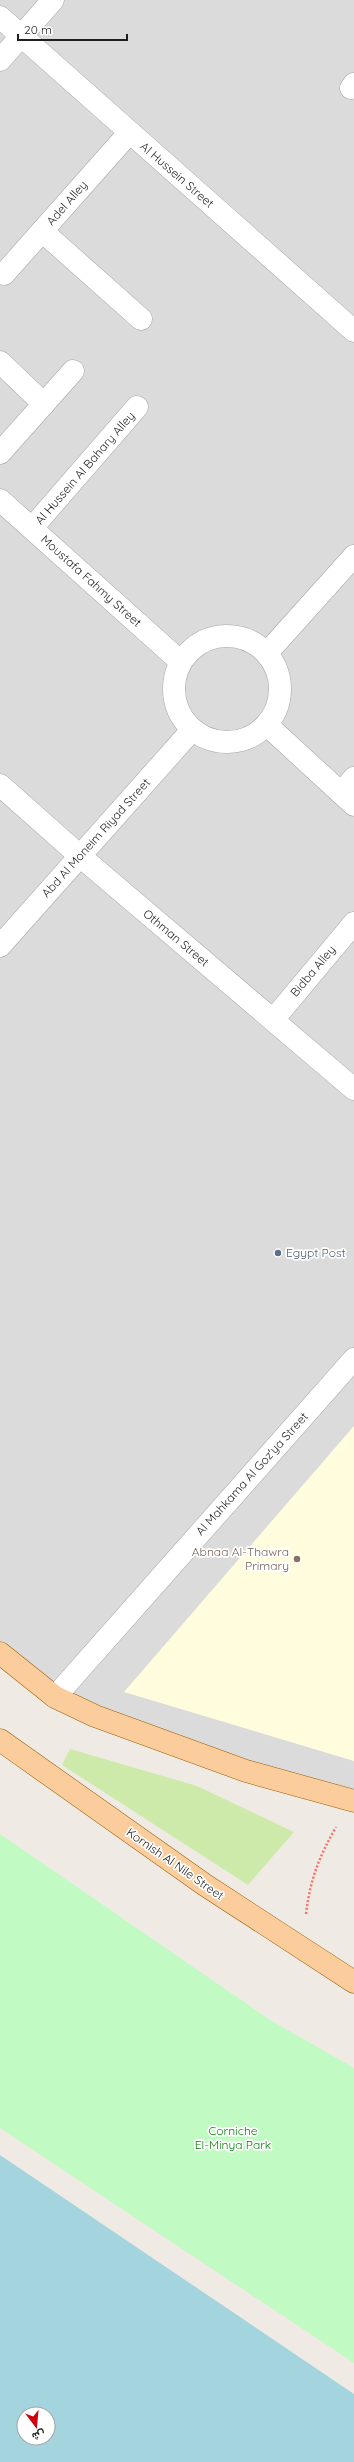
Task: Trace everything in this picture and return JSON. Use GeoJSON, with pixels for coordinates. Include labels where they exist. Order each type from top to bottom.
{"type":"FeatureCollection","features":[{"type":"Feature","properties":{"kind":"main road"},"geometry":{"type":"LineString","coordinates":[[0,1653],[55,1697],[138,1733],[246,1771],[354,1801]]}},
{"type":"Feature","properties":{"kind":"main road","name":"Kornish Al Nile Street"},"geometry":{"type":"LineString","coordinates":[[0,1740],[205,1885],[354,1982]]}},
{"type":"Feature","properties":{"kind":"street"},"geometry":{"type":"LineString","coordinates":[[0,60],[53,0]]}},
{"type":"Feature","properties":{"kind":"street","name":"Al Hussein Street"},"geometry":{"type":"LineString","coordinates":[[0,17],[354,331]]}},
{"type":"Feature","properties":{"kind":"street","name":"Adel Alley"},"geometry":{"type":"LineString","coordinates":[[4,274],[129,133]]}},
{"type":"Feature","properties":{"kind":"street"},"geometry":{"type":"LineString","coordinates":[[42,231],[141,319]]}},
{"type":"Feature","properties":{"kind":"street"},"geometry":{"type":"LineString","coordinates":[[0,362],[44,404]]}},
{"type":"Feature","properties":{"kind":"street"},"geometry":{"type":"LineString","coordinates":[[0,453],[72,371]]}},
{"type":"Feature","properties":{"kind":"street","name":"Al Hussein Al Bahary Alley"},"geometry":{"type":"LineString","coordinates":[[32,528],[137,407]]}},
{"type":"Feature","properties":{"kind":"street","name":"Moustafa Fahmy Street"},"geometry":{"type":"LineString","coordinates":[[0,500],[181,662]]}},
{"type":"Feature","properties":{"kind":"street"},"geometry":{"type":"LineString","coordinates":[[267,653],[354,556]]}},
{"type":"Feature","properties":{"kind":"street"},"geometry":{"type":"LineString","coordinates":[[222,636],[246,639],[267,653],[277,670],[281,689],[278,708],[267,724],[251,737],[231,742],[210,740],[192,730],[180,716],[174,698],[174,679],[181,662],[198,644],[222,636]]}},
{"type":"Feature","properties":{"kind":"street"},"geometry":{"type":"LineString","coordinates":[[267,724],[350,792]]}},
{"type":"Feature","properties":{"kind":"street","name":"Abd Al Moneim Riyad Street"},"geometry":{"type":"LineString","coordinates":[[0,946],[192,730]]}},
{"type":"Feature","properties":{"kind":"street","name":"Othman Street"},"geometry":{"type":"LineString","coordinates":[[0,785],[80,856],[354,1088]]}},
{"type":"Feature","properties":{"kind":"street","name":"Bidba Alley"},"geometry":{"type":"LineString","coordinates":[[273,1020],[354,923]]}},
{"type":"Feature","properties":{"kind":"street","name":"Al Mahkama Al Goz'ya Street"},"geometry":{"type":"LineString","coordinates":[[55,1697],[354,1359]]}},
{"type":"Feature","properties":{"kind":"path"},"geometry":{"type":"LineString","coordinates":[[309,1954],[306,1921],[309,1888],[319,1856],[340,1822]]}},
{"type":"Feature","properties":{"kind":"shaded area"},"geometry":{"type":"Polygon","coordinates":[[[0,0],[354,0],[354,325],[0,8],[0,0]]]}},
{"type":"Feature","properties":{"kind":"shaded area"},"geometry":{"type":"Polygon","coordinates":[[[0,18],[354,331],[354,1800],[55,1695],[0,1650],[0,18]]]}},
{"type":"Feature","properties":{"kind":"shaded area","name":"Abnaa Al-Thawra Primary"},"geometry":{"type":"Polygon","coordinates":[[[354,1426],[354,1761],[124,1692],[354,1426]]]}},
{"type":"Feature","properties":{"kind":"green space"},"geometry":{"type":"Polygon","coordinates":[[[70,1749],[197,1786],[294,1832],[248,1885],[62,1765],[70,1749]]]}},
{"type":"Feature","properties":{"kind":"green space","name":"Corniche El-Minya Park"},"geometry":{"type":"Polygon","coordinates":[[[0,1834],[270,2020],[354,2068],[354,2363],[0,2128],[0,1834]]]}},
{"type":"Feature","properties":{"kind":"water"},"geometry":{"type":"Polygon","coordinates":[[[0,2155],[354,2394],[354,2462],[0,2462],[0,2155]]]}},
{"type":"Feature","properties":{"kind":"place","name":"Egypt Post"},"geometry":{"type":"Point","coordinates":[278,1253]}},
{"type":"Feature","properties":{"kind":"place","name":"Abnaa Al-Thawra Primary"},"geometry":{"type":"Point","coordinates":[297,1559]}}]}
